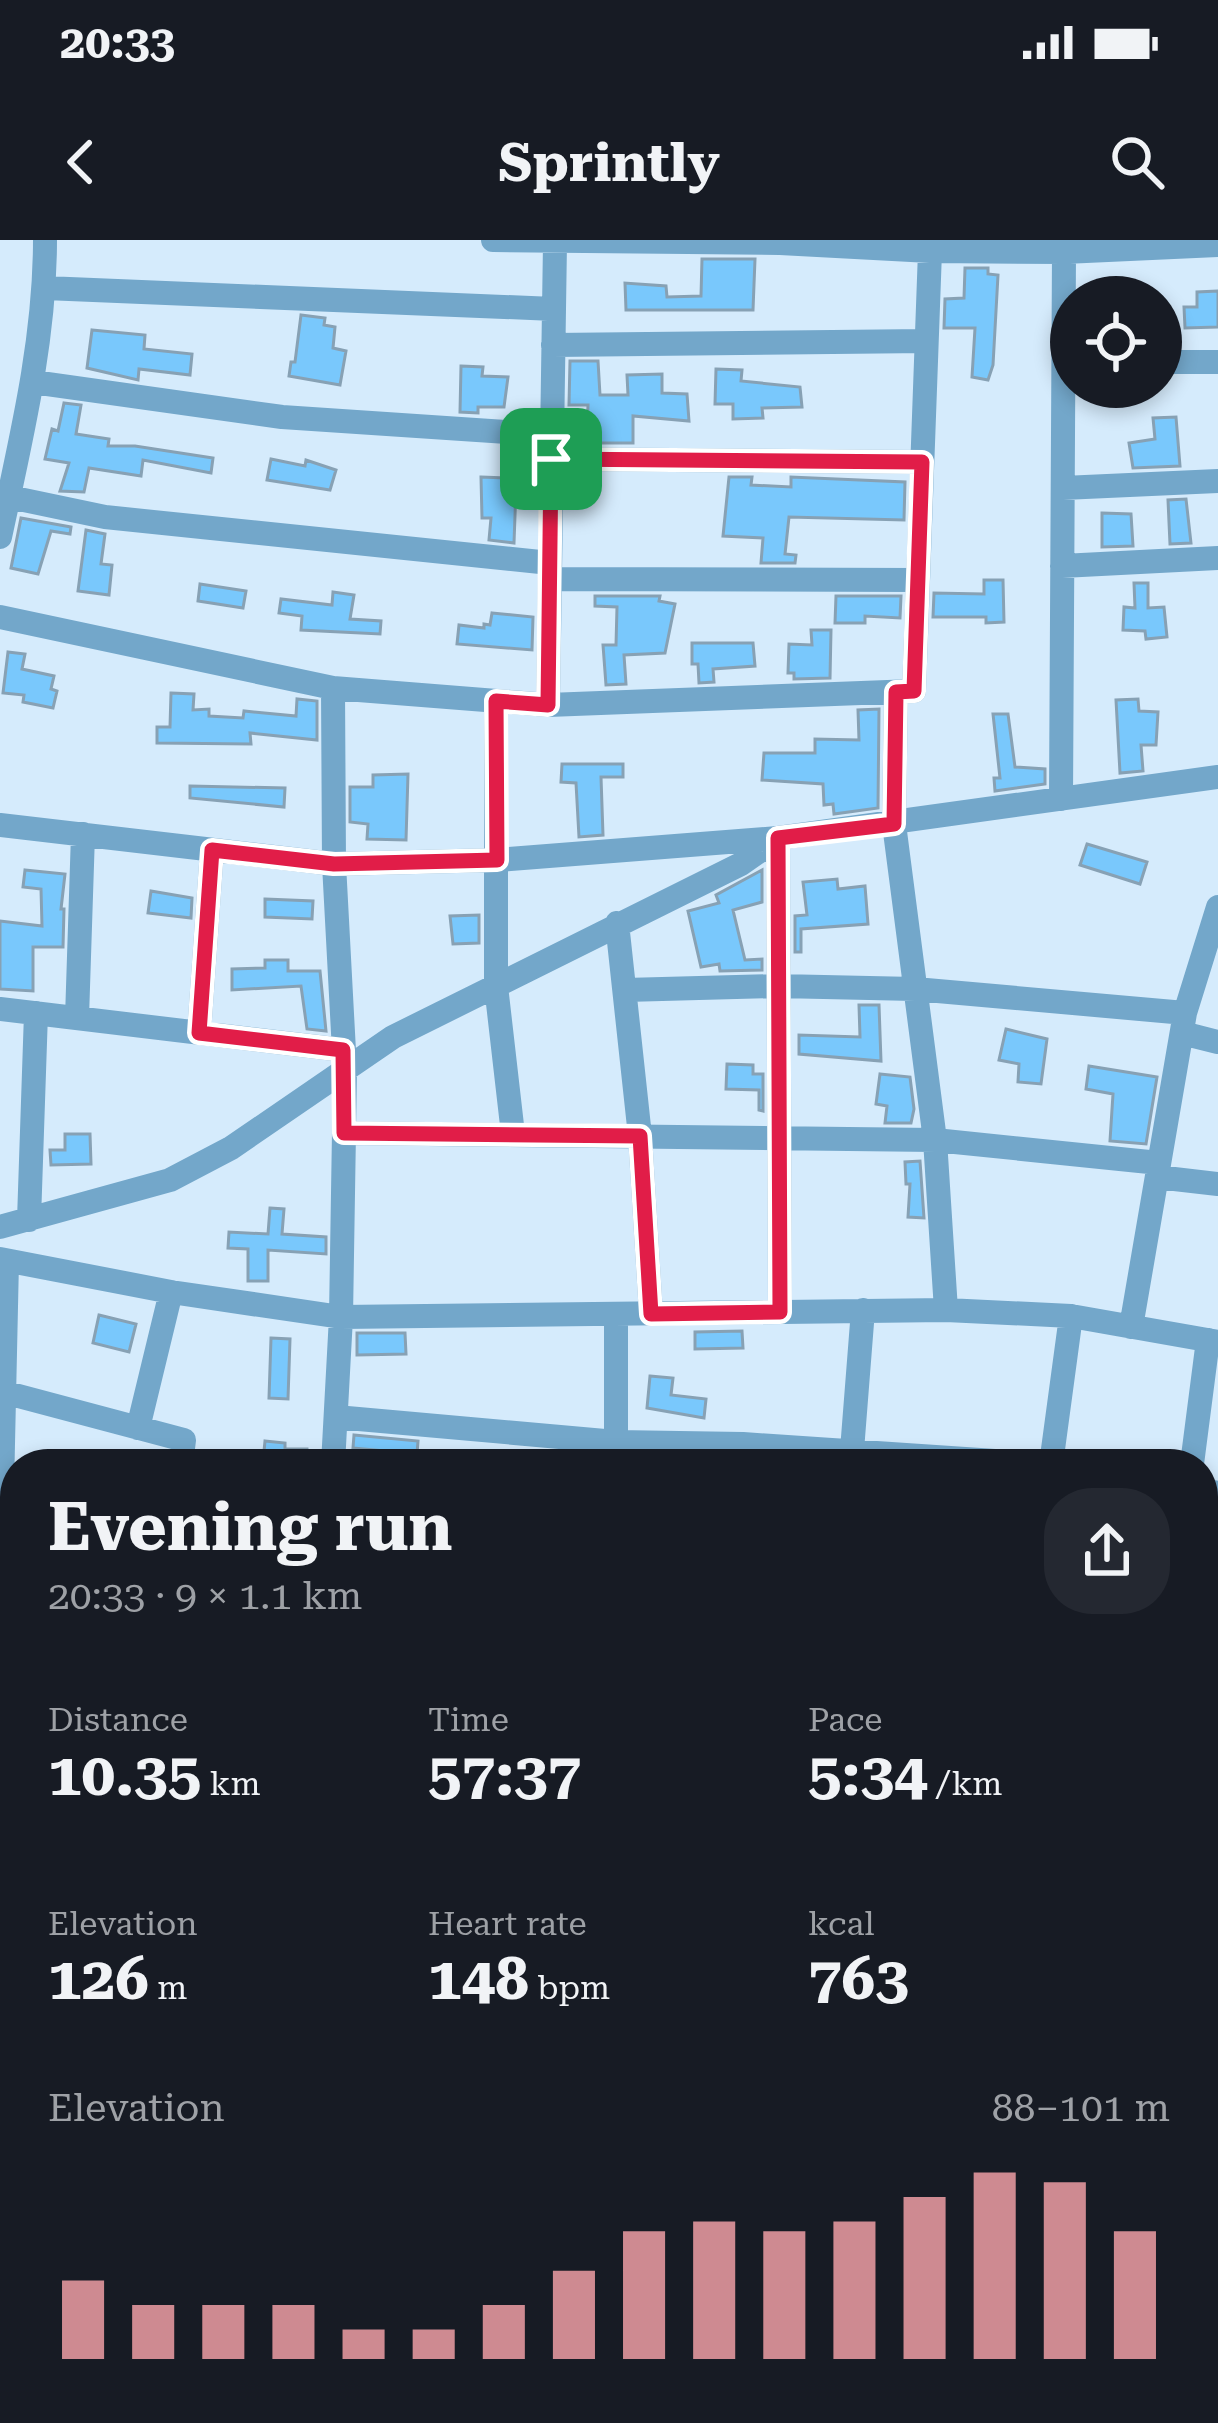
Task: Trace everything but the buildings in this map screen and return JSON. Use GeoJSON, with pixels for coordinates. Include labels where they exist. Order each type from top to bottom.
{"type":"FeatureCollection","features":[{"type":"Feature","properties":{"kind":"street"},"geometry":{"type":"LineString","coordinates":[[0,537],[4,496],[33,382],[45,288],[45,240]]}},
{"type":"Feature","properties":{"kind":"street"},"geometry":{"type":"LineString","coordinates":[[493,240],[833,243],[1064,252],[1218,245]]}},
{"type":"Feature","properties":{"kind":"street"},"geometry":{"type":"LineString","coordinates":[[548,705],[555,243]]}},
{"type":"Feature","properties":{"kind":"street"},"geometry":{"type":"LineString","coordinates":[[0,617],[333,688],[548,705],[914,691],[930,250]]}},
{"type":"Feature","properties":{"kind":"street"},"geometry":{"type":"LineString","coordinates":[[1064,252],[1065,276]]}},
{"type":"Feature","properties":{"kind":"street"},"geometry":{"type":"LineString","coordinates":[[45,288],[554,309]]}},
{"type":"Feature","properties":{"kind":"street"},"geometry":{"type":"LineString","coordinates":[[553,345],[926,341]]}},
{"type":"Feature","properties":{"kind":"street"},"geometry":{"type":"LineString","coordinates":[[1182,362],[1218,362]]}},
{"type":"Feature","properties":{"kind":"street"},"geometry":{"type":"LineString","coordinates":[[33,382],[552,447],[922,462]]}},
{"type":"Feature","properties":{"kind":"street"},"geometry":{"type":"LineString","coordinates":[[1061,799],[1066,408]]}},
{"type":"Feature","properties":{"kind":"street"},"geometry":{"type":"LineString","coordinates":[[1063,488],[1218,481]]}},
{"type":"Feature","properties":{"kind":"street"},"geometry":{"type":"LineString","coordinates":[[4,496],[105,517],[550,571],[918,580]]}},
{"type":"Feature","properties":{"kind":"street"},"geometry":{"type":"LineString","coordinates":[[1062,566],[1218,558]]}},
{"type":"Feature","properties":{"kind":"street"},"geometry":{"type":"LineString","coordinates":[[333,688],[334,864],[344,1060],[341,1317],[334,1449]]}},
{"type":"Feature","properties":{"kind":"street"},"geometry":{"type":"LineString","coordinates":[[896,692],[894,824],[934,1141],[946,1310]]}},
{"type":"Feature","properties":{"kind":"street"},"geometry":{"type":"LineString","coordinates":[[496,701],[496,986],[513,1134]]}},
{"type":"Feature","properties":{"kind":"street"},"geometry":{"type":"LineString","coordinates":[[0,825],[334,864],[497,860],[778,838],[1218,777]]}},
{"type":"Feature","properties":{"kind":"street"},"geometry":{"type":"LineString","coordinates":[[77,1018],[83,835]]}},
{"type":"Feature","properties":{"kind":"street"},"geometry":{"type":"LineString","coordinates":[[0,1227],[170,1180],[231,1148],[344,1060],[742,864],[778,838]]}},
{"type":"Feature","properties":{"kind":"street"},"geometry":{"type":"LineString","coordinates":[[778,838],[780,1312]]}},
{"type":"Feature","properties":{"kind":"street"},"geometry":{"type":"LineString","coordinates":[[199,1033],[212,850]]}},
{"type":"Feature","properties":{"kind":"street"},"geometry":{"type":"LineString","coordinates":[[1131,1327],[1183,1023],[1218,907]]}},
{"type":"Feature","properties":{"kind":"street"},"geometry":{"type":"LineString","coordinates":[[617,923],[640,1136],[651,1314]]}},
{"type":"Feature","properties":{"kind":"street"},"geometry":{"type":"LineString","coordinates":[[625,990],[916,989],[1183,1023],[1218,1042]]}},
{"type":"Feature","properties":{"kind":"street"},"geometry":{"type":"LineString","coordinates":[[0,1009],[199,1033],[344,1060]]}},
{"type":"Feature","properties":{"kind":"street"},"geometry":{"type":"LineString","coordinates":[[28,1220],[36,1013]]}},
{"type":"Feature","properties":{"kind":"street"},"geometry":{"type":"LineString","coordinates":[[344,1133],[934,1141],[1158,1170],[1218,1184]]}},
{"type":"Feature","properties":{"kind":"street"},"geometry":{"type":"LineString","coordinates":[[1,1449],[4,1260],[171,1292],[341,1317],[863,1310],[1071,1316],[1213,1341],[1195,1449]]}},
{"type":"Feature","properties":{"kind":"street"},"geometry":{"type":"LineString","coordinates":[[139,1427],[171,1292]]}},
{"type":"Feature","properties":{"kind":"street"},"geometry":{"type":"LineString","coordinates":[[853,1449],[863,1310]]}},
{"type":"Feature","properties":{"kind":"street"},"geometry":{"type":"LineString","coordinates":[[613,1449],[616,1315]]}},
{"type":"Feature","properties":{"kind":"street"},"geometry":{"type":"LineString","coordinates":[[1053,1449],[1071,1316]]}},
{"type":"Feature","properties":{"kind":"street"},"geometry":{"type":"LineString","coordinates":[[1,1392],[184,1440],[183,1449]]}},
{"type":"Feature","properties":{"kind":"street"},"geometry":{"type":"LineString","coordinates":[[336,1417],[582,1449]]}},
{"type":"Feature","properties":{"kind":"route"},"geometry":{"type":"LineString","coordinates":[[551,459],[922,462],[914,691],[896,692],[894,824],[778,838],[780,1312],[651,1314],[640,1136],[344,1133],[343,1050],[199,1033],[212,850],[334,864],[497,860],[496,701],[548,705],[551,459]]}}]}
